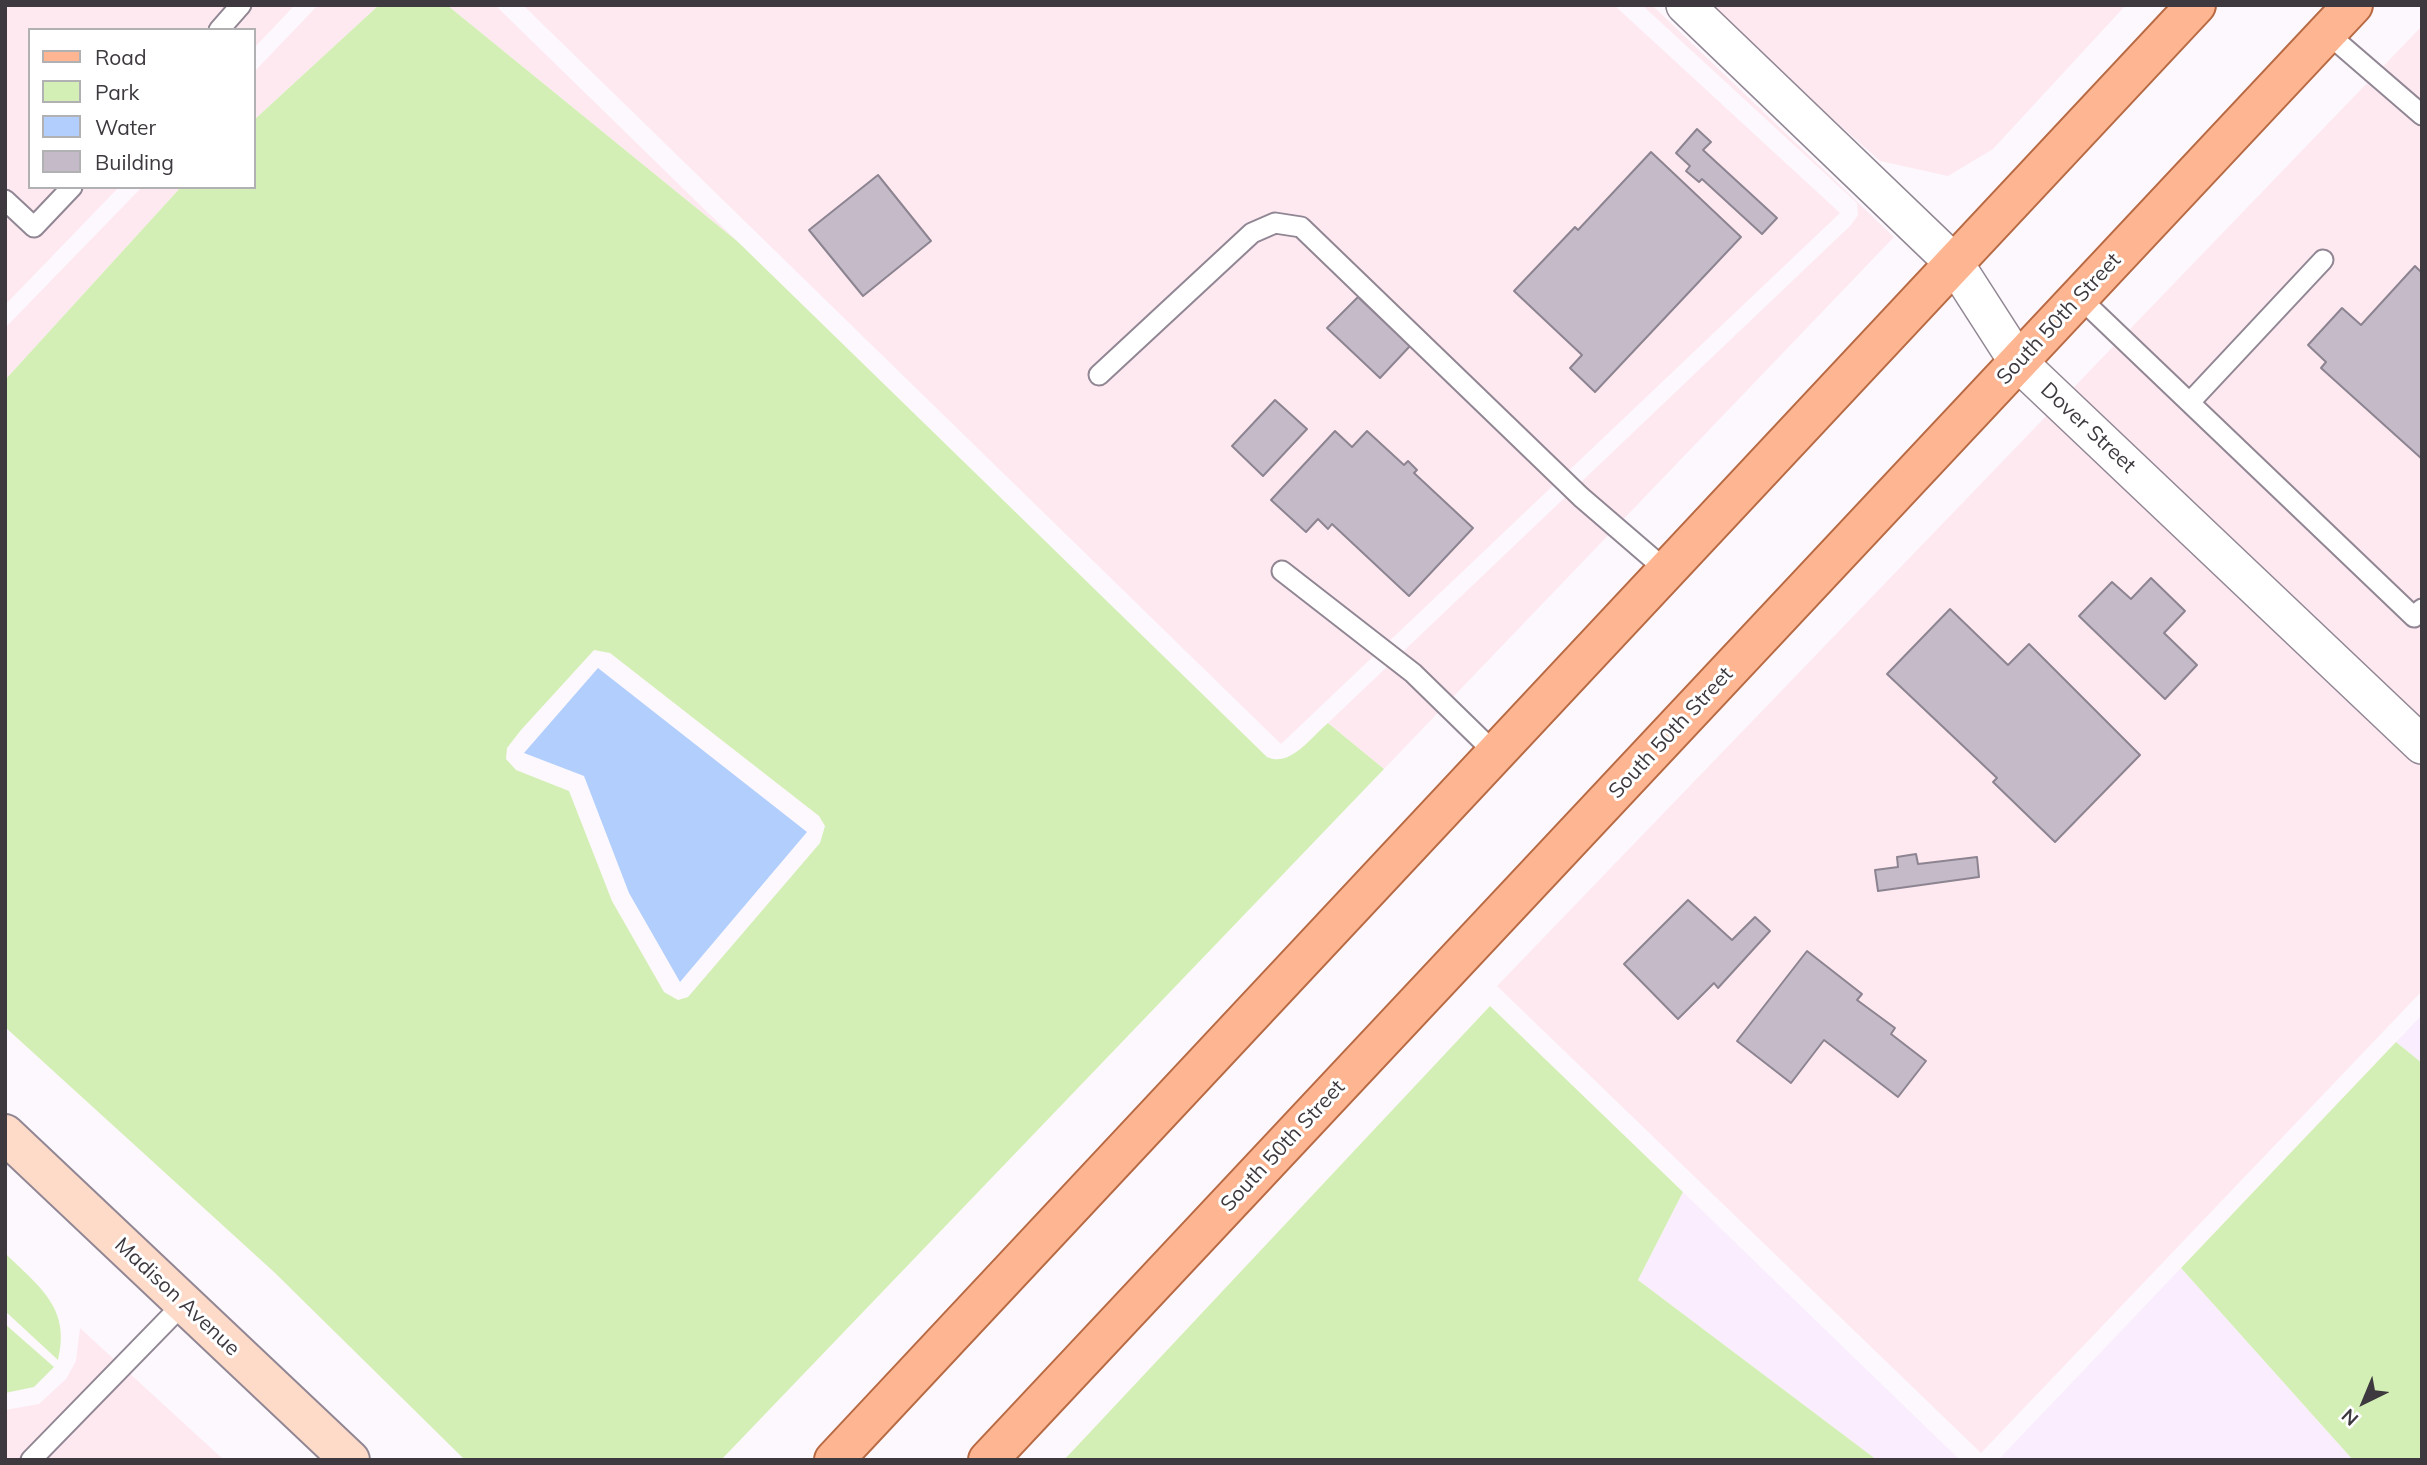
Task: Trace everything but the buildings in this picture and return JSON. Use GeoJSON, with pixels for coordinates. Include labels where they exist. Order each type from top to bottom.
{"type":"FeatureCollection","features":[{"type":"Feature","properties":{"kind":"main road"},"geometry":{"type":"LineString","coordinates":[[834,1460],[2196,5]]}},
{"type":"Feature","properties":{"kind":"main road","name":"South 50th Street"},"geometry":{"type":"LineString","coordinates":[[988,1460],[2353,5]]}},
{"type":"Feature","properties":{"kind":"main road","name":"Madison Avenue"},"geometry":{"type":"LineString","coordinates":[[5,1134],[349,1460]]}},
{"type":"Feature","properties":{"kind":"street","name":"Dover Street"},"geometry":{"type":"LineString","coordinates":[[1685,5],[1955,264],[2018,362],[2422,745]]}},
{"type":"Feature","properties":{"kind":"lane"},"geometry":{"type":"LineString","coordinates":[[221,28],[241,5]]}},
{"type":"Feature","properties":{"kind":"lane"},"geometry":{"type":"LineString","coordinates":[[2328,33],[2422,114]]}},
{"type":"Feature","properties":{"kind":"lane"},"geometry":{"type":"LineString","coordinates":[[5,200],[34,227],[70,189]]}},
{"type":"Feature","properties":{"kind":"lane"},"geometry":{"type":"LineString","coordinates":[[1099,375],[1252,233],[1275,223],[1301,228],[1581,497],[1667,571]]}},
{"type":"Feature","properties":{"kind":"lane"},"geometry":{"type":"LineString","coordinates":[[2191,401],[2323,260]]}},
{"type":"Feature","properties":{"kind":"lane"},"geometry":{"type":"LineString","coordinates":[[2079,297],[2191,401],[2414,617],[2422,609]]}},
{"type":"Feature","properties":{"kind":"lane"},"geometry":{"type":"LineString","coordinates":[[1282,571],[1413,673],[1496,754]]}},
{"type":"Feature","properties":{"kind":"lane"},"geometry":{"type":"LineString","coordinates":[[31,1460],[184,1303]]}},
{"type":"Feature","properties":{"kind":"shaded area"},"geometry":{"type":"Polygon","coordinates":[[[5,5],[295,5],[256,46],[256,28],[28,28],[28,189],[117,189],[5,305],[5,5]]]}},
{"type":"Feature","properties":{"kind":"shaded area"},"geometry":{"type":"Polygon","coordinates":[[[318,5],[379,5],[256,118],[256,70],[318,5]]]}},
{"type":"Feature","properties":{"kind":"shaded area"},"geometry":{"type":"Polygon","coordinates":[[[447,5],[495,5],[737,241],[447,5]]]}},
{"type":"Feature","properties":{"kind":"shaded area"},"geometry":{"type":"Polygon","coordinates":[[[523,5],[1614,5],[1840,213],[1281,744],[523,5]]]}},
{"type":"Feature","properties":{"kind":"shaded area"},"geometry":{"type":"Polygon","coordinates":[[[1642,5],[1652,5],[1894,237],[1384,769],[1328,723],[1851,225],[1858,215],[1857,203],[1642,5]]]}},
{"type":"Feature","properties":{"kind":"shaded area"},"geometry":{"type":"Polygon","coordinates":[[[1705,5],[2126,5],[1993,149],[1948,176],[1880,161],[1705,5]]]}},
{"type":"Feature","properties":{"kind":"shaded area"},"geometry":{"type":"Polygon","coordinates":[[[2422,26],[2422,991],[1981,1453],[1497,986],[2422,26]]]}},
{"type":"Feature","properties":{"kind":"shaded area"},"geometry":{"type":"Polygon","coordinates":[[[140,189],[179,189],[5,380],[5,328],[140,189]]]}},
{"type":"Feature","properties":{"kind":"shaded area"},"geometry":{"type":"Polygon","coordinates":[[[2422,1015],[2422,1063],[2396,1042],[2422,1015]]]}},
{"type":"Feature","properties":{"kind":"shaded area"},"geometry":{"type":"Polygon","coordinates":[[[1683,1192],[1960,1460],[1877,1460],[1638,1280],[1683,1192]]]}},
{"type":"Feature","properties":{"kind":"shaded area"},"geometry":{"type":"Polygon","coordinates":[[[2181,1268],[2353,1460],[1998,1460],[2181,1268]]]}},
{"type":"Feature","properties":{"kind":"shaded area"},"geometry":{"type":"Polygon","coordinates":[[[80,1328],[224,1460],[5,1460],[5,1410],[39,1404],[66,1379],[76,1361],[80,1328]]]}},
{"type":"Feature","properties":{"kind":"green space"},"geometry":{"type":"Polygon","coordinates":[[[379,5],[447,5],[737,241],[1267,757],[1276,759],[1292,755],[1328,723],[1384,769],[721,1460],[465,1460],[274,1272],[5,1027],[5,380],[179,189],[256,189],[256,118],[379,5]],[[594,650],[507,748],[506,759],[516,770],[569,791],[612,901],[664,992],[678,1000],[688,997],[820,843],[825,826],[819,816],[610,653],[594,650]]]}},
{"type":"Feature","properties":{"kind":"green space"},"geometry":{"type":"Polygon","coordinates":[[[1490,1006],[1683,1192],[1638,1280],[1877,1460],[1064,1460],[1490,1006]]]}},
{"type":"Feature","properties":{"kind":"green space"},"geometry":{"type":"Polygon","coordinates":[[[2396,1042],[2422,1063],[2422,1460],[2353,1460],[2181,1268],[2396,1042]]]}},
{"type":"Feature","properties":{"kind":"green space"},"geometry":{"type":"Polygon","coordinates":[[[5,1253],[40,1288],[56,1312],[61,1342],[58,1360],[5,1311],[5,1253]]]}},
{"type":"Feature","properties":{"kind":"green space"},"geometry":{"type":"Polygon","coordinates":[[[5,1324],[54,1367],[34,1387],[5,1393],[5,1324]]]}},
{"type":"Feature","properties":{"kind":"water"},"geometry":{"type":"Polygon","coordinates":[[[598,668],[807,832],[680,982],[629,893],[584,776],[524,753],[598,668]]]}}]}
